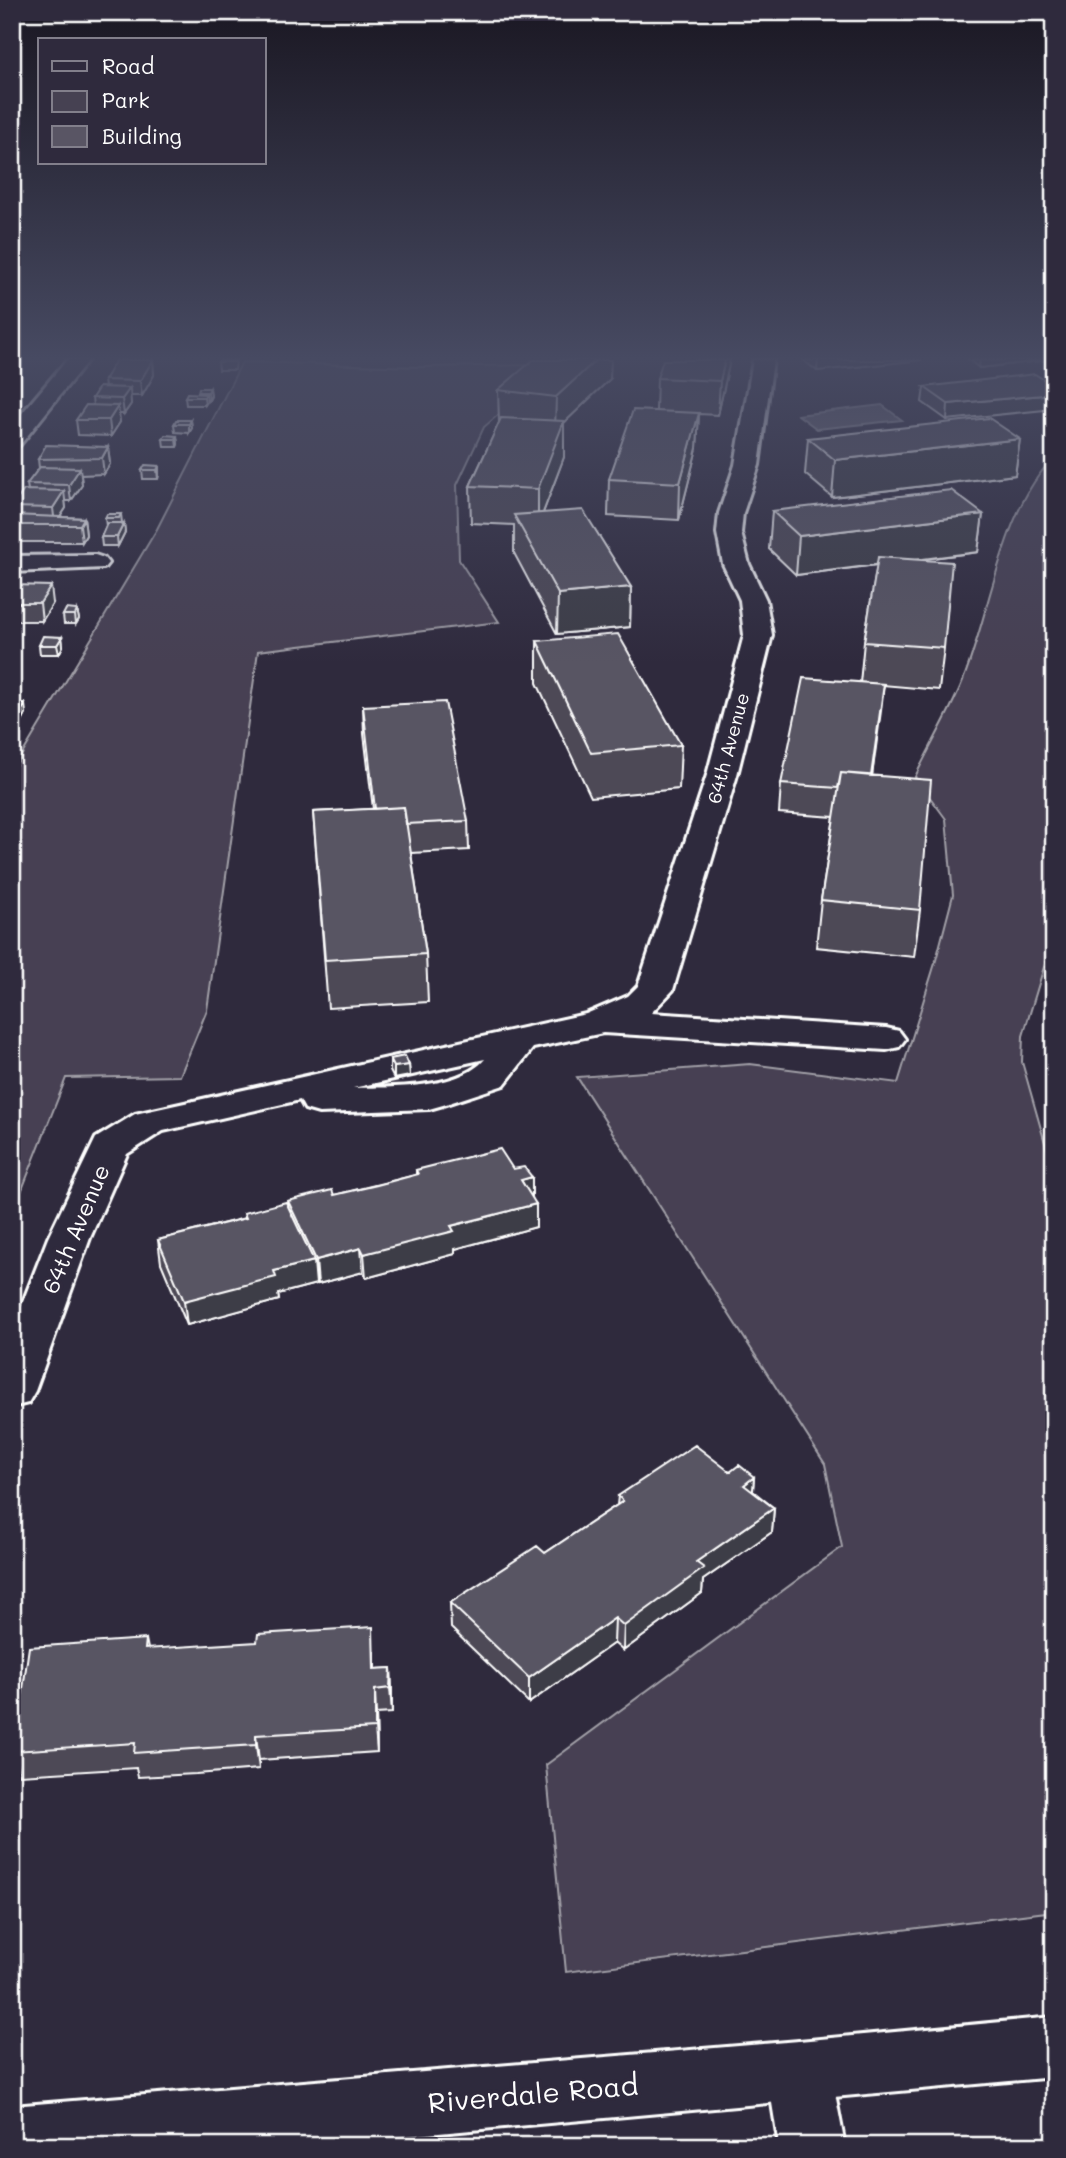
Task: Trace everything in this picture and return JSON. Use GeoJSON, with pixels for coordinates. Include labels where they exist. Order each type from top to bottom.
{"type":"FeatureCollection","features":[{"type":"Feature","properties":{"kind":"street","name":"64th Avenue"},"geometry":{"type":"LineString","coordinates":[[12,1391],[69,1238],[110,1147],[149,1122],[268,1095],[328,1102],[429,1097],[490,1077],[520,1040],[597,1023],[641,1004],[655,990],[722,775],[757,638],[752,600],[736,564],[729,533],[731,513],[748,461]]}},
{"type":"Feature","properties":{"kind":"street"},"geometry":{"type":"LineString","coordinates":[[12,564],[95,563]]}},
{"type":"Feature","properties":{"kind":"street"},"geometry":{"type":"LineString","coordinates":[[597,1023],[692,1025],[886,1039]]}},
{"type":"Feature","properties":{"kind":"street","name":"Riverdale Road"},"geometry":{"type":"LineString","coordinates":[[12,2138],[799,2072],[1054,2047]]}},
{"type":"Feature","properties":{"kind":"street"},"geometry":{"type":"LineString","coordinates":[[799,2072],[812,2146]]}},
{"type":"Feature","properties":{"kind":"green space"},"geometry":{"type":"Polygon","coordinates":[[[192,461],[468,461],[457,485],[459,560],[499,622],[258,651],[207,1010],[180,1076],[66,1078],[12,1215],[12,771],[157,529],[192,461]]]}},
{"type":"Feature","properties":{"kind":"green space"},"geometry":{"type":"Polygon","coordinates":[[[1054,461],[1054,934],[1023,1036],[1022,1062],[1049,1157],[1054,1200],[1054,1911],[566,1972],[546,1765],[842,1547],[825,1464],[577,1077],[750,1064],[898,1083],[953,895],[946,819],[915,777],[961,685],[1009,534],[1036,479],[1054,461]]]}},
{"type":"Feature","properties":{"kind":"building"},"geometry":{"type":"Polygon","coordinates":[[[482,461],[549,461],[538,489],[470,486],[482,461]]]}},
{"type":"Feature","properties":{"kind":"building"},"geometry":{"type":"Polygon","coordinates":[[[615,461],[686,461],[680,483],[609,479],[615,461]]]}},
{"type":"Feature","properties":{"kind":"building"},"geometry":{"type":"Polygon","coordinates":[[[145,465],[159,466],[157,470],[142,470],[145,465]]]}},
{"type":"Feature","properties":{"kind":"building"},"geometry":{"type":"Polygon","coordinates":[[[40,467],[80,468],[69,485],[27,484],[40,467]]]}},
{"type":"Feature","properties":{"kind":"building"},"geometry":{"type":"Polygon","coordinates":[[[24,490],[64,491],[53,508],[12,507],[24,490]]]}},
{"type":"Feature","properties":{"kind":"building"},"geometry":{"type":"Polygon","coordinates":[[[951,490],[983,514],[799,536],[772,511],[951,490]]]}},
{"type":"Feature","properties":{"kind":"building"},"geometry":{"type":"Polygon","coordinates":[[[583,510],[631,587],[558,594],[514,515],[583,510]]]}},
{"type":"Feature","properties":{"kind":"building"},"geometry":{"type":"Polygon","coordinates":[[[107,514],[121,514],[119,518],[105,518],[107,514]]]}},
{"type":"Feature","properties":{"kind":"building"},"geometry":{"type":"Polygon","coordinates":[[[12,515],[84,518],[80,525],[12,525],[12,515]]]}},
{"type":"Feature","properties":{"kind":"building"},"geometry":{"type":"Polygon","coordinates":[[[107,523],[124,523],[117,537],[101,537],[107,523]]]}},
{"type":"Feature","properties":{"kind":"building"},"geometry":{"type":"Polygon","coordinates":[[[878,557],[952,562],[944,648],[864,642],[878,557]]]}},
{"type":"Feature","properties":{"kind":"building"},"geometry":{"type":"Polygon","coordinates":[[[12,585],[51,586],[40,603],[12,603],[12,585]]]}},
{"type":"Feature","properties":{"kind":"building"},"geometry":{"type":"Polygon","coordinates":[[[66,609],[77,610],[75,615],[63,615],[66,609]]]}},
{"type":"Feature","properties":{"kind":"building"},"geometry":{"type":"Polygon","coordinates":[[[618,634],[681,745],[591,753],[537,641],[618,634]]]}},
{"type":"Feature","properties":{"kind":"building"},"geometry":{"type":"Polygon","coordinates":[[[43,636],[62,637],[57,645],[39,645],[43,636]]]}},
{"type":"Feature","properties":{"kind":"building"},"geometry":{"type":"Polygon","coordinates":[[[803,678],[884,684],[871,776],[841,773],[838,788],[781,784],[803,678]]]}},
{"type":"Feature","properties":{"kind":"building"},"geometry":{"type":"Polygon","coordinates":[[[445,702],[468,821],[406,824],[404,807],[375,809],[363,706],[445,702]]]}},
{"type":"Feature","properties":{"kind":"building"},"geometry":{"type":"Polygon","coordinates":[[[12,704],[25,704],[22,710],[12,710],[12,704]]]}},
{"type":"Feature","properties":{"kind":"building"},"geometry":{"type":"Polygon","coordinates":[[[841,773],[931,780],[920,910],[821,900],[841,773]]]}},
{"type":"Feature","properties":{"kind":"building"},"geometry":{"type":"Polygon","coordinates":[[[404,807],[426,954],[325,960],[313,812],[404,807]]]}},
{"type":"Feature","properties":{"kind":"building"},"geometry":{"type":"Polygon","coordinates":[[[405,1056],[409,1065],[394,1067],[390,1059],[405,1056]]]}},
{"type":"Feature","properties":{"kind":"building"},"geometry":{"type":"Polygon","coordinates":[[[500,1149],[513,1169],[524,1167],[532,1177],[521,1180],[536,1204],[451,1226],[454,1231],[364,1254],[361,1248],[316,1260],[288,1201],[332,1190],[334,1195],[377,1185],[418,1174],[416,1170],[500,1149]]]}},
{"type":"Feature","properties":{"kind":"building"},"geometry":{"type":"Polygon","coordinates":[[[286,1202],[314,1261],[274,1271],[276,1277],[184,1301],[158,1240],[246,1218],[244,1213],[286,1202]]]}},
{"type":"Feature","properties":{"kind":"building"},"geometry":{"type":"Polygon","coordinates":[[[695,1445],[730,1472],[739,1465],[754,1477],[744,1485],[774,1508],[696,1562],[704,1568],[624,1626],[615,1618],[529,1678],[450,1603],[537,1546],[545,1553],[623,1501],[618,1496],[695,1445]]]}},
{"type":"Feature","properties":{"kind":"building"},"geometry":{"type":"Polygon","coordinates":[[[373,1627],[374,1669],[391,1668],[390,1688],[375,1690],[375,1728],[256,1735],[256,1745],[134,1753],[135,1743],[14,1751],[29,1647],[146,1639],[145,1649],[257,1642],[258,1634],[373,1627]]]}}]}
